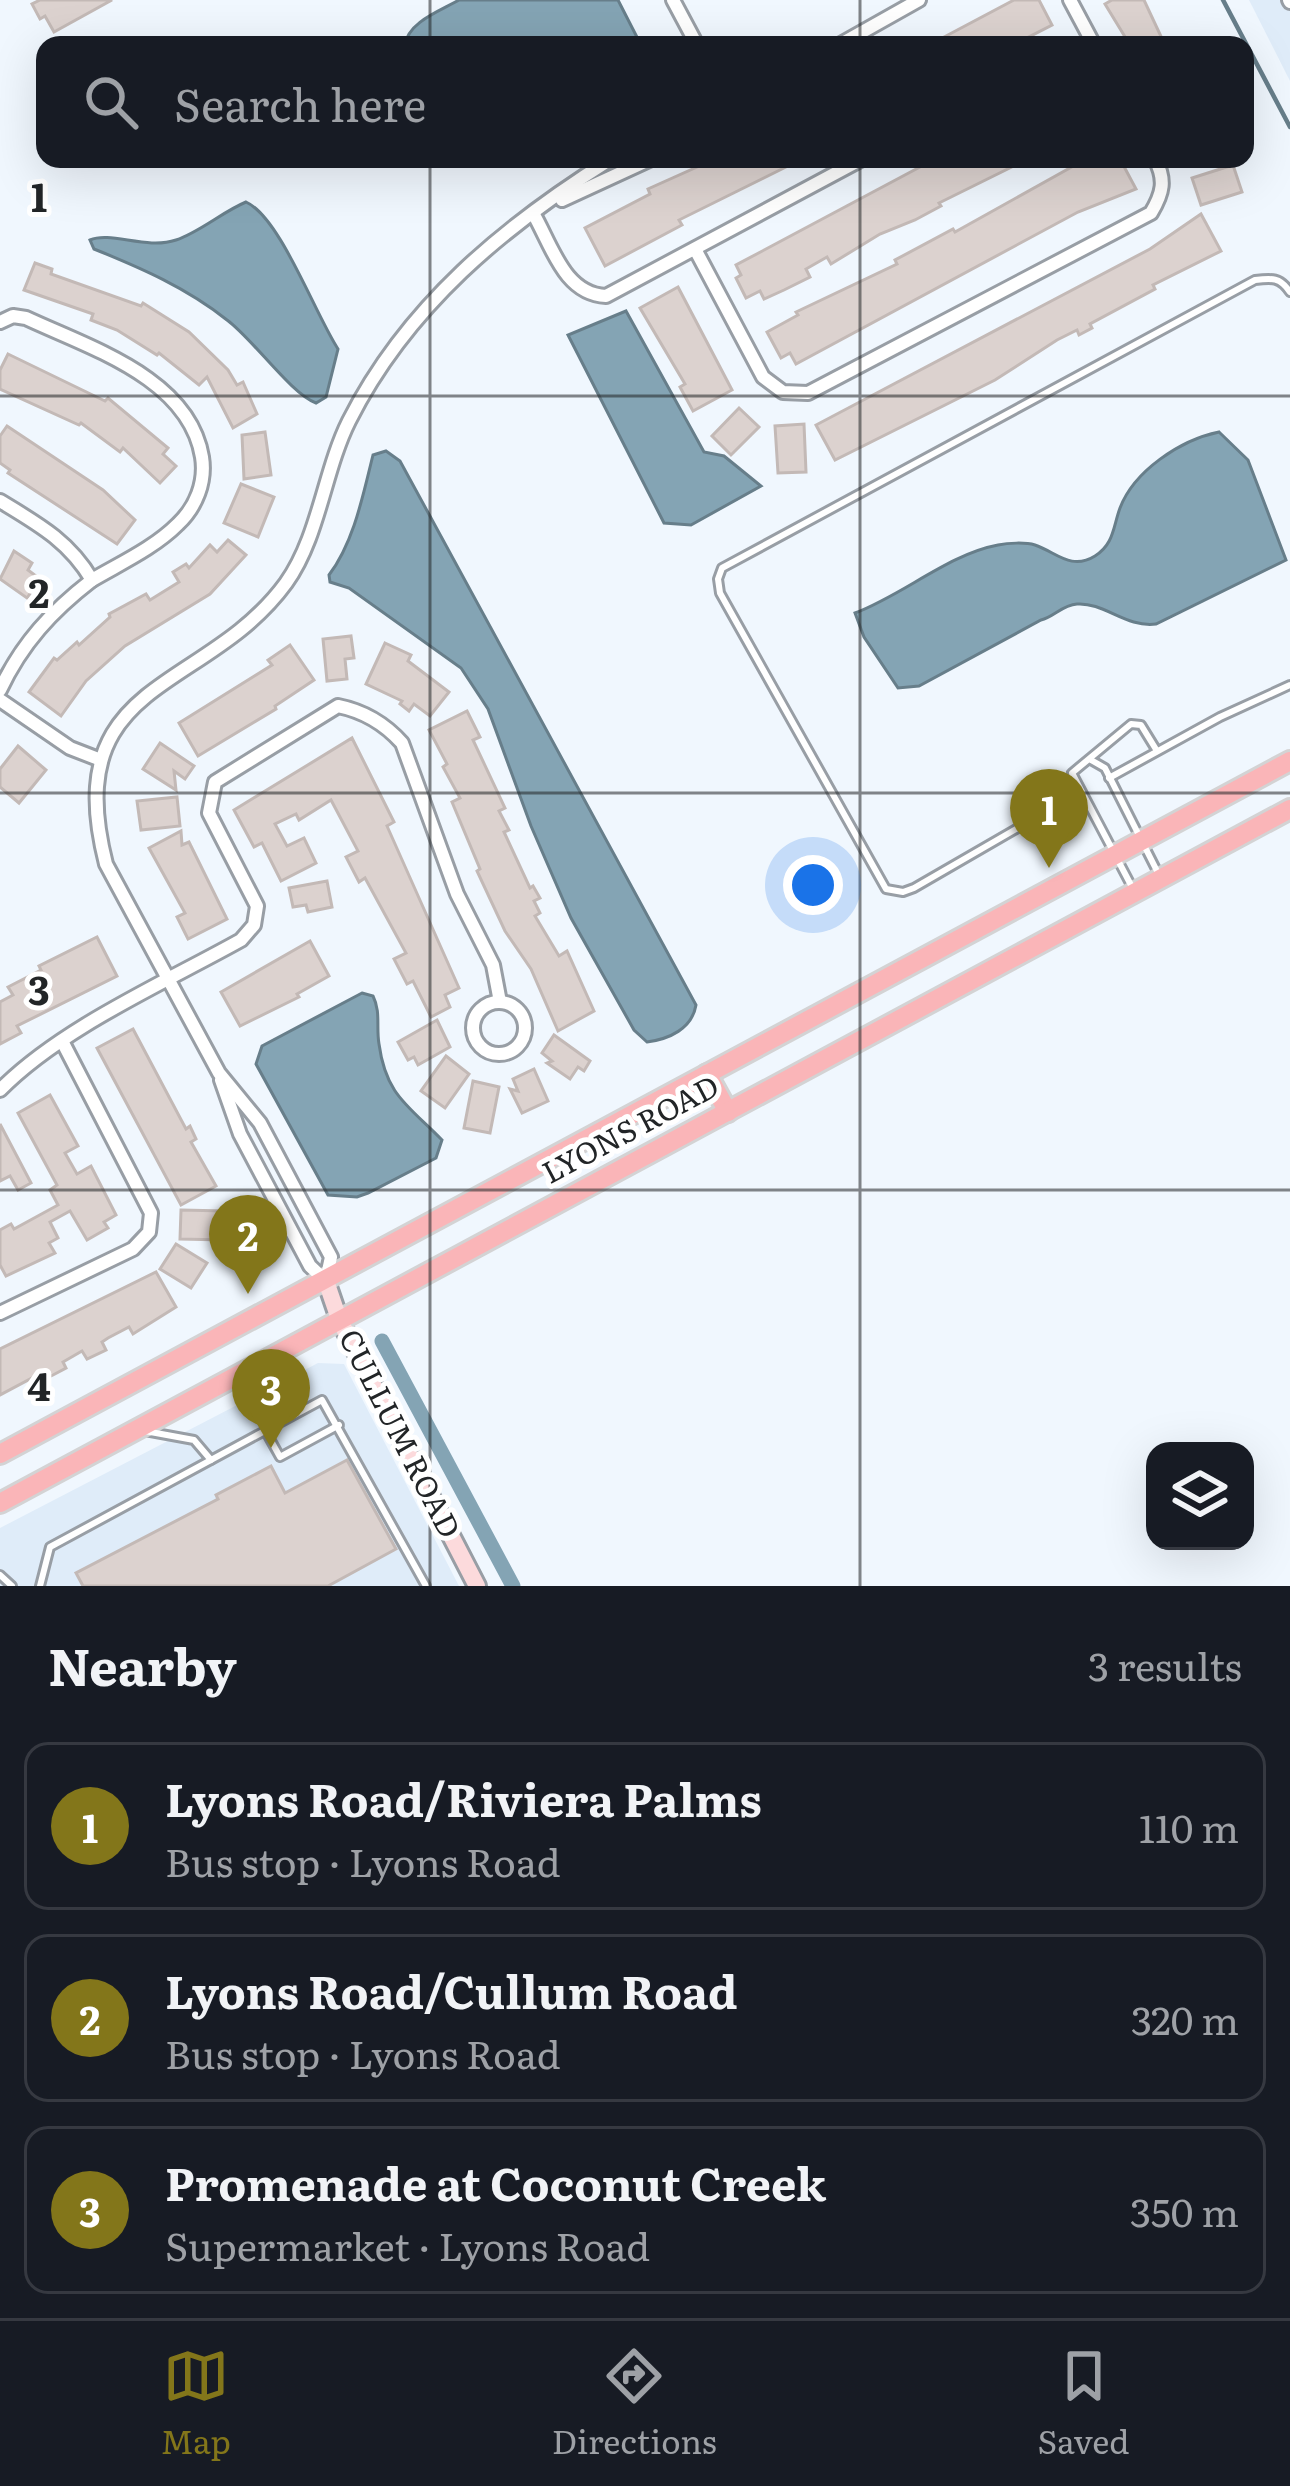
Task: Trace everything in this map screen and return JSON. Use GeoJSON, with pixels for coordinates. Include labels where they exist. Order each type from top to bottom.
{"type":"FeatureCollection","features":[{"type":"Feature","properties":{"kind":"main road","name":"LYONS ROAD"},"geometry":{"type":"LineString","coordinates":[[0,1454],[1290,761]]}},
{"type":"Feature","properties":{"kind":"main road","name":"LYONS ROAD"},"geometry":{"type":"LineString","coordinates":[[0,1503],[1290,809]]}},
{"type":"Feature","properties":{"kind":"main road"},"geometry":{"type":"LineString","coordinates":[[707,1074],[728,1112]]}},
{"type":"Feature","properties":{"kind":"street"},"geometry":{"type":"LineString","coordinates":[[673,0],[693,36]]}},
{"type":"Feature","properties":{"kind":"street"},"geometry":{"type":"LineString","coordinates":[[855,36],[919,0]]}},
{"type":"Feature","properties":{"kind":"street"},"geometry":{"type":"LineString","coordinates":[[1070,0],[1089,36]]}},
{"type":"Feature","properties":{"kind":"street"},"geometry":{"type":"LineString","coordinates":[[326,1281],[310,1266],[240,1134],[219,1073],[106,864],[97,830],[101,760],[114,730],[136,701],[240,629],[290,578],[348,422],[380,365],[420,313],[498,236],[598,168]]}},
{"type":"Feature","properties":{"kind":"street"},"geometry":{"type":"LineString","coordinates":[[533,213],[624,168]]}},
{"type":"Feature","properties":{"kind":"street"},"geometry":{"type":"LineString","coordinates":[[533,213],[573,285],[588,295],[606,296],[845,168]]}},
{"type":"Feature","properties":{"kind":"street"},"geometry":{"type":"LineString","coordinates":[[694,249],[763,377],[783,392],[808,393],[1151,213],[1162,196],[1159,168]]}},
{"type":"Feature","properties":{"kind":"street"},"geometry":{"type":"LineString","coordinates":[[0,322],[13,316],[26,319],[137,373],[184,410],[199,438],[204,468],[193,508],[160,540],[92,580],[37,629],[0,690]]}},
{"type":"Feature","properties":{"kind":"street"},"geometry":{"type":"LineString","coordinates":[[0,501],[61,539],[92,580]]}},
{"type":"Feature","properties":{"kind":"street"},"geometry":{"type":"LineString","coordinates":[[0,700],[70,748],[101,760]]}},
{"type":"Feature","properties":{"kind":"street"},"geometry":{"type":"LineString","coordinates":[[0,1090],[25,1064],[241,940],[254,925],[257,906],[209,813],[215,782],[338,706],[356,709],[402,742],[457,894],[493,965],[500,1002]]}},
{"type":"Feature","properties":{"kind":"street"},"geometry":{"type":"LineString","coordinates":[[500,1002],[515,1007],[525,1030],[513,1050],[497,1054],[476,1040],[474,1022],[483,1008],[500,1002]]}},
{"type":"Feature","properties":{"kind":"street"},"geometry":{"type":"LineString","coordinates":[[0,1313],[133,1249],[149,1232],[151,1213],[62,1041]]}},
{"type":"Feature","properties":{"kind":"street"},"geometry":{"type":"LineString","coordinates":[[219,1073],[260,1123],[331,1257],[326,1281]]}},
{"type":"Feature","properties":{"kind":"street","name":"CULLUM ROAD"},"geometry":{"type":"LineString","coordinates":[[326,1281],[340,1319],[477,1586]]}},
{"type":"Feature","properties":{"kind":"lane"},"geometry":{"type":"LineString","coordinates":[[1080,792],[914,888],[903,892],[886,889],[720,593],[722,568],[1256,280],[1273,278],[1290,292]]}},
{"type":"Feature","properties":{"kind":"lane"},"geometry":{"type":"LineString","coordinates":[[1109,778],[1290,685]]}},
{"type":"Feature","properties":{"kind":"lane"},"geometry":{"type":"LineString","coordinates":[[1134,892],[1072,772],[1137,724],[1148,730],[1157,751]]}},
{"type":"Feature","properties":{"kind":"lane"},"geometry":{"type":"LineString","coordinates":[[1091,760],[1105,768],[1161,878]]}},
{"type":"Feature","properties":{"kind":"lane"},"geometry":{"type":"LineString","coordinates":[[40,1586],[50,1547],[322,1400],[426,1586]]}},
{"type":"Feature","properties":{"kind":"lane"},"geometry":{"type":"LineString","coordinates":[[266,1430],[280,1457],[339,1425]]}},
{"type":"Feature","properties":{"kind":"lane"},"geometry":{"type":"LineString","coordinates":[[136,1430],[194,1440],[212,1460]]}},
{"type":"Feature","properties":{"kind":"lane"},"geometry":{"type":"LineString","coordinates":[[0,1575],[12,1586]]}},
{"type":"Feature","properties":{"kind":"shaded area"},"geometry":{"type":"Polygon","coordinates":[[[1249,0],[1290,0],[1290,81],[1249,0]]]}},
{"type":"Feature","properties":{"kind":"shaded area"},"geometry":{"type":"Polygon","coordinates":[[[318,1363],[344,1364],[459,1586],[0,1586],[0,1528],[318,1363]]]}},
{"type":"Feature","properties":{"kind":"water"},"geometry":{"type":"Polygon","coordinates":[[[459,0],[618,0],[636,36],[408,36],[434,13],[459,0]]]}},
{"type":"Feature","properties":{"kind":"water"},"geometry":{"type":"Polygon","coordinates":[[[246,202],[259,211],[284,246],[338,349],[326,397],[316,403],[212,309],[163,280],[94,249],[90,240],[165,243],[246,202]]]}},
{"type":"Feature","properties":{"kind":"water"},"geometry":{"type":"Polygon","coordinates":[[[626,311],[704,452],[724,456],[761,486],[691,525],[664,523],[568,335],[626,311]]]}},
{"type":"Feature","properties":{"kind":"water"},"geometry":{"type":"Polygon","coordinates":[[[1219,432],[1248,460],[1286,560],[1156,624],[1135,622],[1087,604],[1072,605],[919,686],[898,688],[864,637],[855,613],[962,557],[998,545],[1031,544],[1078,562],[1095,556],[1109,541],[1127,494],[1147,470],[1174,450],[1219,432]]]}},
{"type":"Feature","properties":{"kind":"water"},"geometry":{"type":"Polygon","coordinates":[[[386,451],[400,461],[696,1005],[685,1026],[671,1035],[647,1042],[634,1030],[571,918],[488,709],[461,668],[349,588],[330,582],[329,575],[357,518],[373,455],[386,451]]]}},
{"type":"Feature","properties":{"kind":"water"},"geometry":{"type":"Polygon","coordinates":[[[362,993],[373,996],[375,1002],[382,1062],[393,1088],[442,1140],[436,1158],[368,1193],[328,1195],[256,1064],[262,1046],[362,993]]]}},
{"type":"Feature","properties":{"kind":"building"},"geometry":{"type":"Polygon","coordinates":[[[112,0],[54,32],[32,4],[112,0]]]}},
{"type":"Feature","properties":{"kind":"building"},"geometry":{"type":"Polygon","coordinates":[[[1014,0],[1039,0],[1052,25],[1031,36],[946,36],[1014,0]]]}},
{"type":"Feature","properties":{"kind":"building"},"geometry":{"type":"Polygon","coordinates":[[[1144,0],[1161,36],[1125,36],[1105,4],[1144,0]]]}},
{"type":"Feature","properties":{"kind":"building"},"geometry":{"type":"Polygon","coordinates":[[[695,168],[784,168],[679,220],[682,225],[605,266],[585,228],[650,194],[648,189],[695,168]]]}},
{"type":"Feature","properties":{"kind":"building"},"geometry":{"type":"Polygon","coordinates":[[[918,168],[1010,168],[831,264],[827,257],[806,269],[810,277],[764,299],[760,291],[746,298],[736,278],[741,275],[736,265],[918,168]]]}},
{"type":"Feature","properties":{"kind":"building"},"geometry":{"type":"Polygon","coordinates":[[[1070,168],[1125,168],[1136,189],[1078,212],[796,364],[790,353],[781,358],[767,332],[798,315],[796,312],[1070,168]]]}},
{"type":"Feature","properties":{"kind":"building"},"geometry":{"type":"Polygon","coordinates":[[[1234,168],[1242,192],[1201,205],[1192,178],[1234,168]]]}},
{"type":"Feature","properties":{"kind":"building"},"geometry":{"type":"Polygon","coordinates":[[[1201,214],[1221,251],[1153,285],[1155,289],[1090,324],[1092,328],[1057,340],[995,380],[835,460],[816,425],[1150,249],[1201,214]]]}},
{"type":"Feature","properties":{"kind":"building"},"geometry":{"type":"Polygon","coordinates":[[[35,263],[52,269],[51,274],[143,303],[189,332],[237,385],[243,382],[257,414],[233,428],[207,377],[199,385],[159,353],[91,320],[93,314],[24,290],[35,263]]]}},
{"type":"Feature","properties":{"kind":"building"},"geometry":{"type":"Polygon","coordinates":[[[678,287],[732,390],[693,411],[680,387],[685,384],[640,308],[678,287]]]}},
{"type":"Feature","properties":{"kind":"building"},"geometry":{"type":"Polygon","coordinates":[[[8,354],[105,401],[108,398],[168,448],[163,454],[176,466],[160,483],[123,448],[120,452],[81,423],[0,389],[0,370],[8,354]]]}},
{"type":"Feature","properties":{"kind":"building"},"geometry":{"type":"Polygon","coordinates":[[[739,408],[759,427],[731,455],[712,436],[739,408]]]}},
{"type":"Feature","properties":{"kind":"building"},"geometry":{"type":"Polygon","coordinates":[[[804,424],[806,472],[778,473],[775,426],[804,424]]]}},
{"type":"Feature","properties":{"kind":"building"},"geometry":{"type":"Polygon","coordinates":[[[7,426],[103,490],[135,520],[117,544],[8,473],[0,463],[0,436],[7,426]]]}},
{"type":"Feature","properties":{"kind":"building"},"geometry":{"type":"Polygon","coordinates":[[[265,432],[271,475],[244,479],[242,435],[265,432]]]}},
{"type":"Feature","properties":{"kind":"building"},"geometry":{"type":"Polygon","coordinates":[[[241,484],[274,497],[258,537],[224,523],[241,484]]]}},
{"type":"Feature","properties":{"kind":"building"},"geometry":{"type":"Polygon","coordinates":[[[228,540],[246,555],[210,594],[125,646],[86,681],[61,716],[29,692],[54,658],[79,645],[109,614],[146,594],[150,600],[179,582],[173,572],[186,564],[189,568],[210,545],[217,552],[228,540]]]}},
{"type":"Feature","properties":{"kind":"building"},"geometry":{"type":"Polygon","coordinates":[[[14,551],[32,563],[28,570],[40,579],[27,598],[0,579],[14,551]]]}},
{"type":"Feature","properties":{"kind":"building"},"geometry":{"type":"Polygon","coordinates":[[[351,636],[354,658],[345,659],[347,679],[327,681],[323,639],[351,636]]]}},
{"type":"Feature","properties":{"kind":"building"},"geometry":{"type":"Polygon","coordinates":[[[385,643],[411,655],[408,661],[449,692],[430,716],[414,704],[409,711],[402,701],[366,684],[385,643]]]}},
{"type":"Feature","properties":{"kind":"building"},"geometry":{"type":"Polygon","coordinates":[[[290,645],[314,680],[198,756],[179,723],[272,665],[268,660],[290,645]]]}},
{"type":"Feature","properties":{"kind":"building"},"geometry":{"type":"Polygon","coordinates":[[[467,711],[480,737],[473,740],[505,808],[499,811],[509,830],[504,832],[530,888],[540,898],[534,901],[540,913],[535,916],[559,956],[567,951],[594,1011],[558,1031],[531,969],[505,931],[477,871],[452,802],[460,798],[429,730],[467,711]]]}},
{"type":"Feature","properties":{"kind":"building"},"geometry":{"type":"Polygon","coordinates":[[[352,738],[394,822],[387,826],[459,988],[445,995],[450,1007],[431,1017],[413,981],[407,984],[394,959],[406,953],[365,878],[359,882],[346,857],[358,851],[331,800],[299,820],[296,814],[275,824],[287,846],[304,838],[316,863],[281,881],[262,843],[254,847],[234,810],[352,738]]]}},
{"type":"Feature","properties":{"kind":"building"},"geometry":{"type":"Polygon","coordinates":[[[160,743],[194,766],[185,779],[174,771],[176,790],[143,769],[160,743]]]}},
{"type":"Feature","properties":{"kind":"building"},"geometry":{"type":"Polygon","coordinates":[[[18,746],[46,770],[19,803],[0,787],[0,769],[18,746]]]}},
{"type":"Feature","properties":{"kind":"building"},"geometry":{"type":"Polygon","coordinates":[[[177,797],[180,826],[141,830],[137,801],[177,797]]]}},
{"type":"Feature","properties":{"kind":"building"},"geometry":{"type":"Polygon","coordinates":[[[181,831],[182,845],[189,842],[227,919],[188,939],[177,917],[185,913],[149,848],[181,831]]]}},
{"type":"Feature","properties":{"kind":"building"},"geometry":{"type":"Polygon","coordinates":[[[327,881],[332,907],[308,912],[306,905],[293,907],[289,888],[327,881]]]}},
{"type":"Feature","properties":{"kind":"building"},"geometry":{"type":"Polygon","coordinates":[[[97,937],[117,976],[17,1026],[21,1033],[0,1044],[0,1002],[13,995],[8,987],[97,937]]]}},
{"type":"Feature","properties":{"kind":"building"},"geometry":{"type":"Polygon","coordinates":[[[310,941],[329,976],[297,994],[299,997],[240,1026],[221,992],[310,941]]]}},
{"type":"Feature","properties":{"kind":"building"},"geometry":{"type":"Polygon","coordinates":[[[437,1020],[450,1047],[418,1065],[414,1057],[408,1060],[398,1042],[437,1020]]]}},
{"type":"Feature","properties":{"kind":"building"},"geometry":{"type":"Polygon","coordinates":[[[133,1029],[186,1129],[190,1126],[196,1139],[191,1142],[216,1186],[181,1205],[97,1048],[133,1029]]]}},
{"type":"Feature","properties":{"kind":"building"},"geometry":{"type":"Polygon","coordinates":[[[554,1035],[590,1061],[584,1071],[578,1067],[570,1079],[547,1063],[552,1061],[542,1053],[554,1035]]]}},
{"type":"Feature","properties":{"kind":"building"},"geometry":{"type":"Polygon","coordinates":[[[446,1056],[469,1074],[445,1108],[421,1091],[446,1056]]]}},
{"type":"Feature","properties":{"kind":"building"},"geometry":{"type":"Polygon","coordinates":[[[534,1069],[548,1101],[522,1113],[510,1089],[518,1091],[513,1079],[534,1069]]]}},
{"type":"Feature","properties":{"kind":"building"},"geometry":{"type":"Polygon","coordinates":[[[473,1081],[499,1087],[490,1133],[464,1128],[473,1081]]]}},
{"type":"Feature","properties":{"kind":"building"},"geometry":{"type":"Polygon","coordinates":[[[50,1095],[78,1146],[65,1153],[77,1174],[91,1166],[116,1215],[104,1222],[108,1228],[87,1240],[70,1211],[50,1222],[58,1238],[49,1243],[55,1253],[6,1276],[0,1265],[0,1230],[11,1224],[14,1229],[58,1205],[50,1190],[57,1185],[18,1113],[50,1095]]]}},
{"type":"Feature","properties":{"kind":"building"},"geometry":{"type":"Polygon","coordinates":[[[0,1124],[31,1183],[18,1190],[10,1176],[0,1181],[0,1124]]]}},
{"type":"Feature","properties":{"kind":"building"},"geometry":{"type":"Polygon","coordinates":[[[181,1210],[224,1211],[224,1240],[180,1239],[181,1210]]]}},
{"type":"Feature","properties":{"kind":"building"},"geometry":{"type":"Polygon","coordinates":[[[176,1244],[207,1263],[191,1288],[160,1269],[176,1244]]]}},
{"type":"Feature","properties":{"kind":"building"},"geometry":{"type":"Polygon","coordinates":[[[156,1272],[176,1307],[133,1334],[129,1327],[108,1338],[102,1342],[106,1350],[87,1359],[82,1351],[63,1362],[66,1368],[53,1375],[36,1383],[34,1377],[0,1395],[0,1349],[156,1272]]]}},
{"type":"Feature","properties":{"kind":"building"},"geometry":{"type":"Polygon","coordinates":[[[347,1460],[396,1549],[328,1586],[83,1586],[76,1573],[271,1466],[285,1493],[347,1460]]]}},
{"type":"Feature","properties":{"kind":"waterway"},"geometry":{"type":"LineString","coordinates":[[1223,0],[1242,36]]}},
{"type":"Feature","properties":{"kind":"waterway"},"geometry":{"type":"LineString","coordinates":[[1254,59],[1290,127]]}},
{"type":"Feature","properties":{"kind":"waterway"},"geometry":{"type":"LineString","coordinates":[[382,1341],[513,1586]]}},
{"type":"Feature","properties":{"kind":"place","name":"Lyons Road/Riviera Palms"},"geometry":{"type":"Point","coordinates":[1049,868]}},
{"type":"Feature","properties":{"kind":"place","name":"Lyons Road/Cullum Road"},"geometry":{"type":"Point","coordinates":[248,1294]}},
{"type":"Feature","properties":{"kind":"place","name":"Promenade at Coconut Creek"},"geometry":{"type":"Point","coordinates":[271,1448]}}]}
